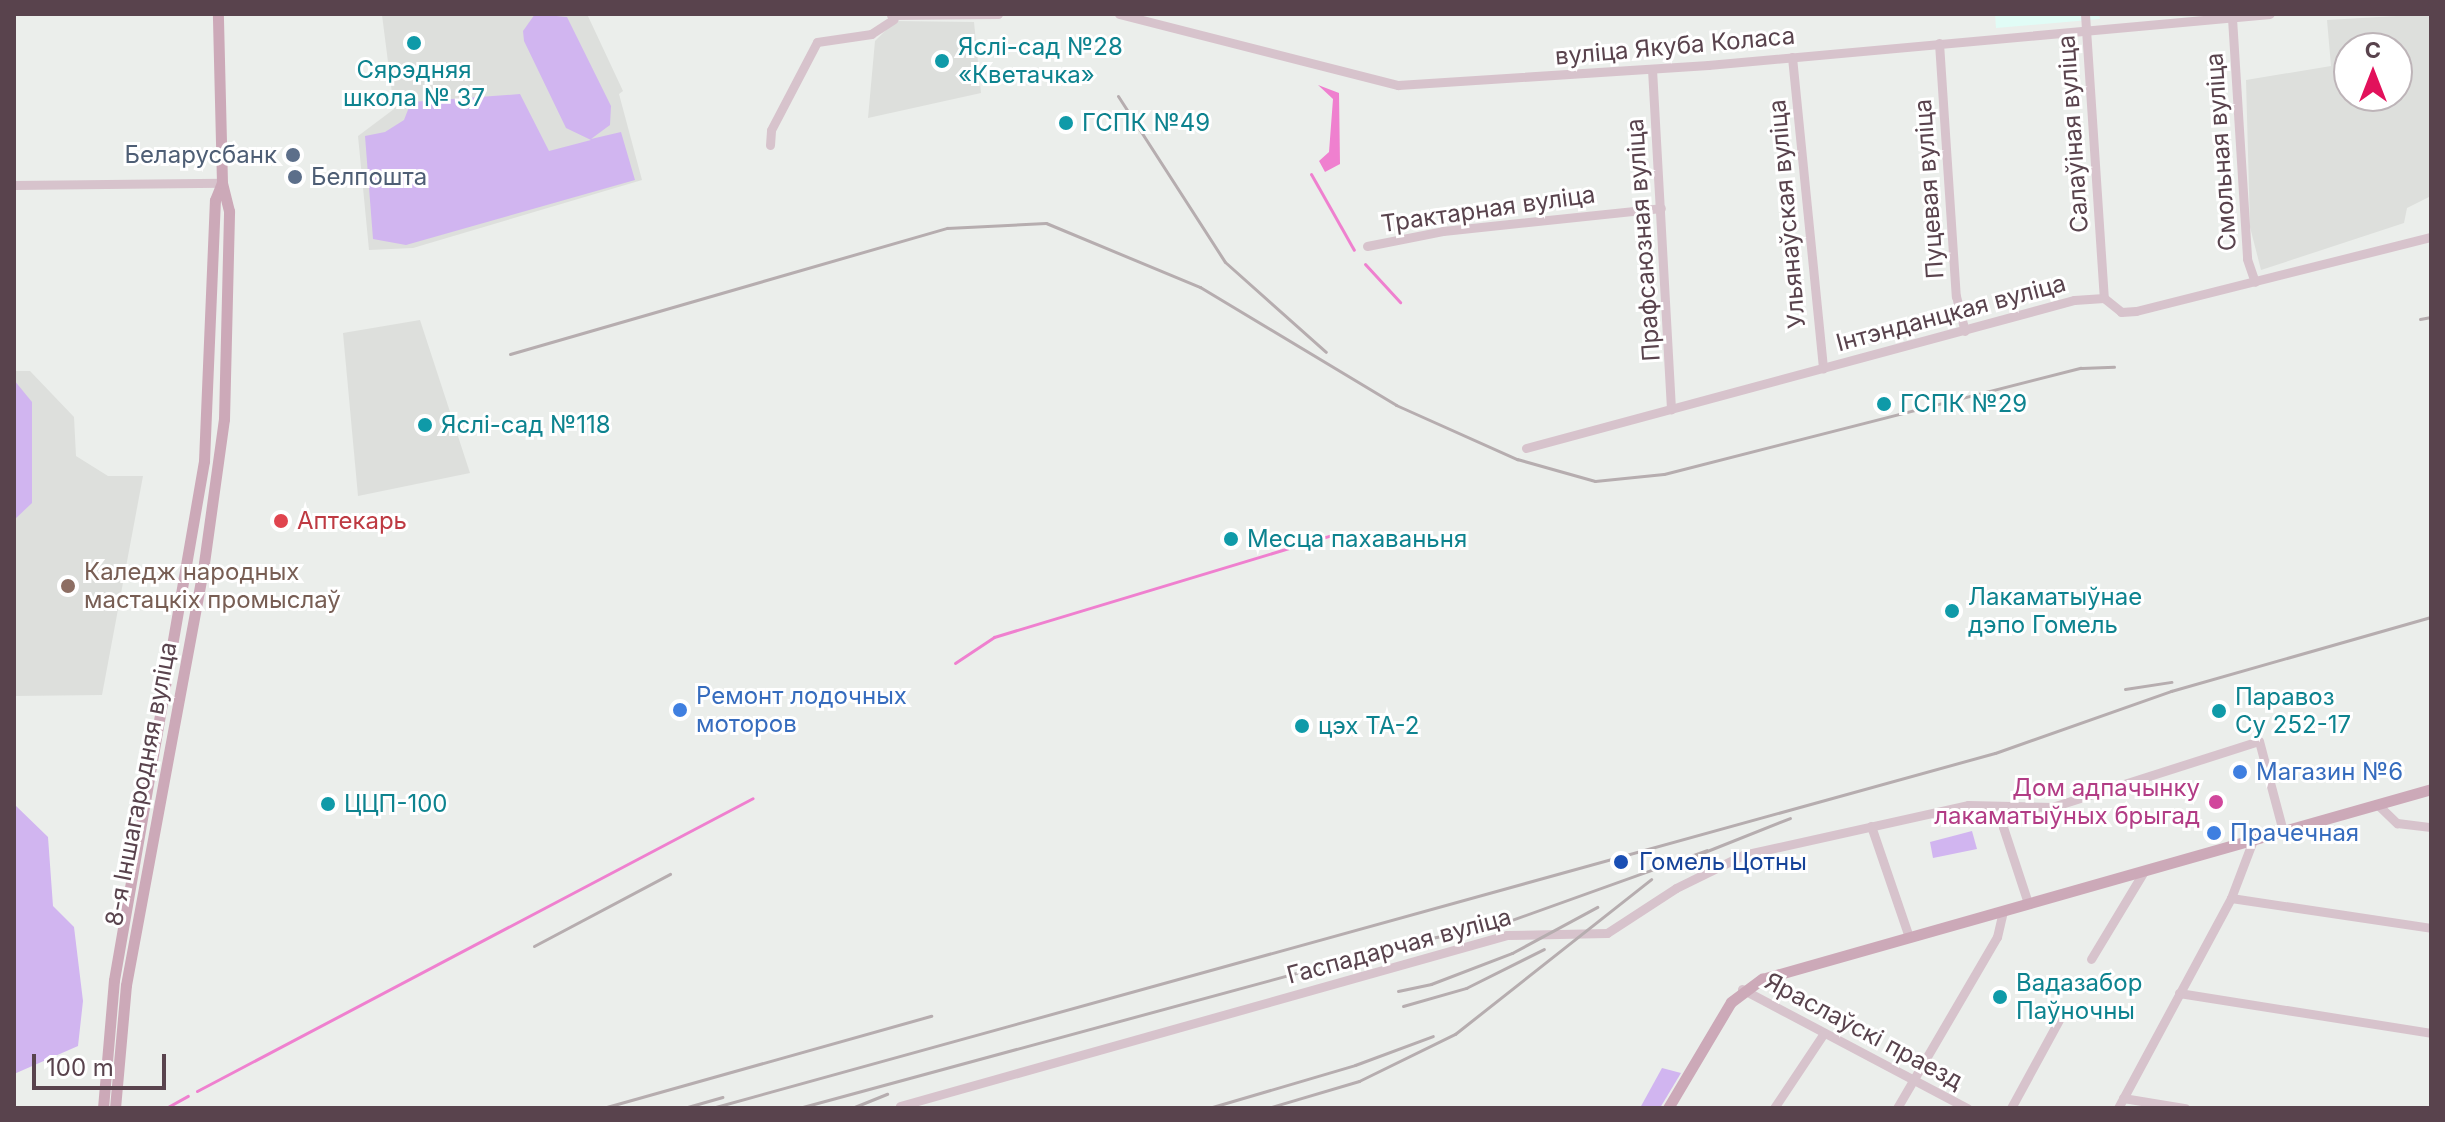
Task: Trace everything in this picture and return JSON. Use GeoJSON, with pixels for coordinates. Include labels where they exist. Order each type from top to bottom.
{"type":"FeatureCollection","features":[{"type":"Feature","properties":{"kind":"main road","name":"8-я Іншагародняя вуліца"},"geometry":{"type":"LineString","coordinates":[[103,1108],[214,503],[226,381],[229,201],[222,183],[218,14]]}},
{"type":"Feature","properties":{"kind":"main road","name":"8-я Іншагародняя вуліца"},"geometry":{"type":"LineString","coordinates":[[115,1108],[112,1064],[124,919],[197,503],[210,382],[215,200],[222,183]]}},
{"type":"Feature","properties":{"kind":"main road"},"geometry":{"type":"LineString","coordinates":[[210,382],[226,381]]}},
{"type":"Feature","properties":{"kind":"main road"},"geometry":{"type":"LineString","coordinates":[[153,749],[169,751]]}},
{"type":"Feature","properties":{"kind":"main road"},"geometry":{"type":"LineString","coordinates":[[1668,1108],[1721,1017],[1742,989],[1762,979],[2431,789]]}},
{"type":"Feature","properties":{"kind":"main road"},"geometry":{"type":"LineString","coordinates":[[124,919],[138,918]]}},
{"type":"Feature","properties":{"kind":"street"},"geometry":{"type":"LineString","coordinates":[[770,145],[771,130],[817,42],[871,34],[891,16],[998,14]]}},
{"type":"Feature","properties":{"kind":"street","name":"вуліца Якуба Коласа"},"geometry":{"type":"LineString","coordinates":[[1119,14],[1398,85],[1652,69],[2270,14]]}},
{"type":"Feature","properties":{"kind":"street"},"geometry":{"type":"LineString","coordinates":[[1138,18],[1155,14]]}},
{"type":"Feature","properties":{"kind":"street","name":"Салаўіная вуліца"},"geometry":{"type":"LineString","coordinates":[[2085,14],[2104,298]]}},
{"type":"Feature","properties":{"kind":"street","name":"Смольная вуліца"},"geometry":{"type":"LineString","coordinates":[[2232,18],[2247,259],[2255,282]]}},
{"type":"Feature","properties":{"kind":"street","name":"Пуцевая вуліца"},"geometry":{"type":"LineString","coordinates":[[1939,43],[1956,296],[1965,331]]}},
{"type":"Feature","properties":{"kind":"street","name":"Ульянаўская вуліца"},"geometry":{"type":"LineString","coordinates":[[1792,57],[1823,368]]}},
{"type":"Feature","properties":{"kind":"street","name":"Прафсаюзная вуліца"},"geometry":{"type":"LineString","coordinates":[[1652,69],[1671,409]]}},
{"type":"Feature","properties":{"kind":"street"},"geometry":{"type":"LineString","coordinates":[[14,185],[222,183]]}},
{"type":"Feature","properties":{"kind":"street","name":"Трактарная вуліца"},"geometry":{"type":"LineString","coordinates":[[1367,246],[1443,231],[1661,208]]}},
{"type":"Feature","properties":{"kind":"street","name":"Інтэнданцкая вуліца"},"geometry":{"type":"LineString","coordinates":[[1526,448],[2074,300],[2104,298],[2121,312],[2136,311],[2431,237]]}},
{"type":"Feature","properties":{"kind":"street","name":"Гаспадарчая вуліца"},"geometry":{"type":"LineString","coordinates":[[900,1106],[1507,935],[1607,933],[1676,888],[1743,855],[1968,805],[2052,807],[2259,741],[2283,831]]}},
{"type":"Feature","properties":{"kind":"street"},"geometry":{"type":"LineString","coordinates":[[2377,804],[2397,823],[2431,827]]}},
{"type":"Feature","properties":{"kind":"street"},"geometry":{"type":"LineString","coordinates":[[2005,808],[2003,827],[2028,903]]}},
{"type":"Feature","properties":{"kind":"street"},"geometry":{"type":"LineString","coordinates":[[1871,826],[1909,937]]}},
{"type":"Feature","properties":{"kind":"street"},"geometry":{"type":"LineString","coordinates":[[2185,1108],[2120,1103],[2231,898],[2253,840]]}},
{"type":"Feature","properties":{"kind":"street"},"geometry":{"type":"LineString","coordinates":[[2091,959],[2144,871]]}},
{"type":"Feature","properties":{"kind":"street"},"geometry":{"type":"LineString","coordinates":[[2231,898],[2431,928]]}},
{"type":"Feature","properties":{"kind":"street"},"geometry":{"type":"LineString","coordinates":[[1897,1108],[1997,937],[2003,911]]}},
{"type":"Feature","properties":{"kind":"street","name":"Яраслаўскі праезд"},"geometry":{"type":"LineString","coordinates":[[1742,989],[1967,1108]]}},
{"type":"Feature","properties":{"kind":"street"},"geometry":{"type":"LineString","coordinates":[[2179,993],[2431,1033]]}},
{"type":"Feature","properties":{"kind":"street"},"geometry":{"type":"LineString","coordinates":[[2011,1108],[2059,1020]]}},
{"type":"Feature","properties":{"kind":"street"},"geometry":{"type":"LineString","coordinates":[[1774,1108],[1824,1033]]}},
{"type":"Feature","properties":{"kind":"shaded area"},"geometry":{"type":"Polygon","coordinates":[[[535,14],[567,17],[611,106],[610,125],[591,139],[621,132],[635,180],[406,245],[373,239],[365,136],[385,132],[404,120],[411,102],[520,94],[549,151],[591,140],[566,128],[524,41],[523,31],[535,14]]]}},
{"type":"Feature","properties":{"kind":"shaded area"},"geometry":{"type":"Polygon","coordinates":[[[587,14],[623,91],[619,94],[642,180],[413,248],[369,250],[358,136],[394,109],[382,15],[587,14]]]}},
{"type":"Feature","properties":{"kind":"shaded area"},"geometry":{"type":"Polygon","coordinates":[[[1995,14],[2099,14],[2100,19],[1996,28],[1995,14]]]}},
{"type":"Feature","properties":{"kind":"shaded area"},"geometry":{"type":"Polygon","coordinates":[[[2431,14],[2431,196],[2407,208],[2404,223],[2261,270],[2250,227],[2246,80],[2331,66],[2327,20],[2431,14]]]}},
{"type":"Feature","properties":{"kind":"shaded area"},"geometry":{"type":"Polygon","coordinates":[[[895,21],[974,22],[981,93],[868,118],[875,41],[895,21]]]}},
{"type":"Feature","properties":{"kind":"shaded area"},"geometry":{"type":"Polygon","coordinates":[[[1318,85],[1339,93],[1340,164],[1325,172],[1319,161],[1329,152],[1333,99],[1318,85]]]}},
{"type":"Feature","properties":{"kind":"shaded area"},"geometry":{"type":"Polygon","coordinates":[[[420,320],[470,473],[358,496],[343,333],[420,320]]]}},
{"type":"Feature","properties":{"kind":"shaded area","name":"Каледж народных мастацкіх промыслаў"},"geometry":{"type":"Polygon","coordinates":[[[14,371],[30,371],[74,417],[76,456],[108,476],[143,476],[102,695],[14,696],[14,371]]]}},
{"type":"Feature","properties":{"kind":"shaded area"},"geometry":{"type":"Polygon","coordinates":[[[14,380],[32,402],[32,503],[14,520],[14,380]]]}},
{"type":"Feature","properties":{"kind":"shaded area"},"geometry":{"type":"Polygon","coordinates":[[[14,804],[48,837],[53,906],[74,927],[83,1001],[78,1046],[14,1074],[14,804]]]}},
{"type":"Feature","properties":{"kind":"shaded area"},"geometry":{"type":"Polygon","coordinates":[[[1972,831],[1977,849],[1933,858],[1930,842],[1972,831]]]}},
{"type":"Feature","properties":{"kind":"shaded area"},"geometry":{"type":"Polygon","coordinates":[[[1662,1068],[1681,1073],[1660,1108],[1640,1108],[1662,1068]]]}},
{"type":"Feature","properties":{"kind":"waterway"},"geometry":{"type":"LineString","coordinates":[[1311,174],[1354,250]]}},
{"type":"Feature","properties":{"kind":"waterway"},"geometry":{"type":"LineString","coordinates":[[1365,264],[1400,302]]}},
{"type":"Feature","properties":{"kind":"waterway"},"geometry":{"type":"LineString","coordinates":[[955,663],[994,637],[1336,534]]}},
{"type":"Feature","properties":{"kind":"waterway"},"geometry":{"type":"LineString","coordinates":[[197,1091],[753,798]]}},
{"type":"Feature","properties":{"kind":"waterway"},"geometry":{"type":"LineString","coordinates":[[166,1108],[188,1096]]}},
{"type":"Feature","properties":{"kind":"railway"},"geometry":{"type":"LineString","coordinates":[[1118,96],[1225,262],[1326,352]]}},
{"type":"Feature","properties":{"kind":"railway"},"geometry":{"type":"LineString","coordinates":[[510,354],[947,228],[1046,223],[1200,287],[1396,405],[1517,459],[1595,481],[1664,474],[2081,368],[2114,367]]}},
{"type":"Feature","properties":{"kind":"railway"},"geometry":{"type":"LineString","coordinates":[[2420,319],[2431,317]]}},
{"type":"Feature","properties":{"kind":"railway"},"geometry":{"type":"LineString","coordinates":[[712,1108],[1995,753],[2171,691],[2431,617]]}},
{"type":"Feature","properties":{"kind":"railway"},"geometry":{"type":"LineString","coordinates":[[2125,689],[2171,682]]}},
{"type":"Feature","properties":{"kind":"railway"},"geometry":{"type":"LineString","coordinates":[[1697,855],[1790,818]]}},
{"type":"Feature","properties":{"kind":"railway"},"geometry":{"type":"LineString","coordinates":[[799,1108],[1414,941],[1492,927],[1707,850]]}},
{"type":"Feature","properties":{"kind":"railway"},"geometry":{"type":"LineString","coordinates":[[534,946],[670,874]]}},
{"type":"Feature","properties":{"kind":"railway"},"geometry":{"type":"LineString","coordinates":[[1268,1108],[1359,1081],[1455,1034],[1651,879]]}},
{"type":"Feature","properties":{"kind":"railway"},"geometry":{"type":"LineString","coordinates":[[1398,991],[1431,984],[1512,953],[1597,907]]}},
{"type":"Feature","properties":{"kind":"railway"},"geometry":{"type":"LineString","coordinates":[[1403,1006],[1466,988],[1544,949]]}},
{"type":"Feature","properties":{"kind":"railway"},"geometry":{"type":"LineString","coordinates":[[603,1108],[931,1016]]}},
{"type":"Feature","properties":{"kind":"railway"},"geometry":{"type":"LineString","coordinates":[[1209,1108],[1355,1065],[1433,1036]]}},
{"type":"Feature","properties":{"kind":"railway"},"geometry":{"type":"LineString","coordinates":[[852,1108],[887,1094]]}},
{"type":"Feature","properties":{"kind":"railway"},"geometry":{"type":"LineString","coordinates":[[684,1108],[722,1097]]}},
{"type":"Feature","properties":{"kind":"place","name":"Сярэдняя школа № 37"},"geometry":{"type":"Point","coordinates":[414,43]}},
{"type":"Feature","properties":{"kind":"place","name":"Яслі-сад №28 «Кветачка»"},"geometry":{"type":"Point","coordinates":[942,61]}},
{"type":"Feature","properties":{"kind":"place","name":"ГСПК №49"},"geometry":{"type":"Point","coordinates":[1066,123]}},
{"type":"Feature","properties":{"kind":"place","name":"Беларусбанк"},"geometry":{"type":"Point","coordinates":[293,155]}},
{"type":"Feature","properties":{"kind":"place","name":"Белпошта"},"geometry":{"type":"Point","coordinates":[295,177]}},
{"type":"Feature","properties":{"kind":"place","name":"ГСПК №29"},"geometry":{"type":"Point","coordinates":[1884,404]}},
{"type":"Feature","properties":{"kind":"place","name":"Яслі-сад №118"},"geometry":{"type":"Point","coordinates":[425,425]}},
{"type":"Feature","properties":{"kind":"place","name":"Аптекарь"},"geometry":{"type":"Point","coordinates":[281,521]}},
{"type":"Feature","properties":{"kind":"place","name":"Месца пахаваньня"},"geometry":{"type":"Point","coordinates":[1231,539]}},
{"type":"Feature","properties":{"kind":"place","name":"Каледж народных мастацкіх промыслаў"},"geometry":{"type":"Point","coordinates":[68,586]}},
{"type":"Feature","properties":{"kind":"place","name":"Лакаматыўнае дэпо Гомель"},"geometry":{"type":"Point","coordinates":[1952,611]}},
{"type":"Feature","properties":{"kind":"place","name":"Ремонт лодочных моторов"},"geometry":{"type":"Point","coordinates":[680,710]}},
{"type":"Feature","properties":{"kind":"place","name":"Паравоз Су 252-17"},"geometry":{"type":"Point","coordinates":[2219,711]}},
{"type":"Feature","properties":{"kind":"place","name":"цэх ТА-2"},"geometry":{"type":"Point","coordinates":[1302,726]}},
{"type":"Feature","properties":{"kind":"place","name":"Магазин №6"},"geometry":{"type":"Point","coordinates":[2240,772]}},
{"type":"Feature","properties":{"kind":"place","name":"Дом адпачынку лакаматыўных брыгад"},"geometry":{"type":"Point","coordinates":[2216,802]}},
{"type":"Feature","properties":{"kind":"place","name":"ЦЦП-100"},"geometry":{"type":"Point","coordinates":[328,804]}},
{"type":"Feature","properties":{"kind":"place","name":"Прачечная"},"geometry":{"type":"Point","coordinates":[2214,833]}},
{"type":"Feature","properties":{"kind":"place","name":"Гомель Цотны"},"geometry":{"type":"Point","coordinates":[1621,862]}},
{"type":"Feature","properties":{"kind":"place","name":"Вадазабор Паўночны"},"geometry":{"type":"Point","coordinates":[2000,997]}}]}
